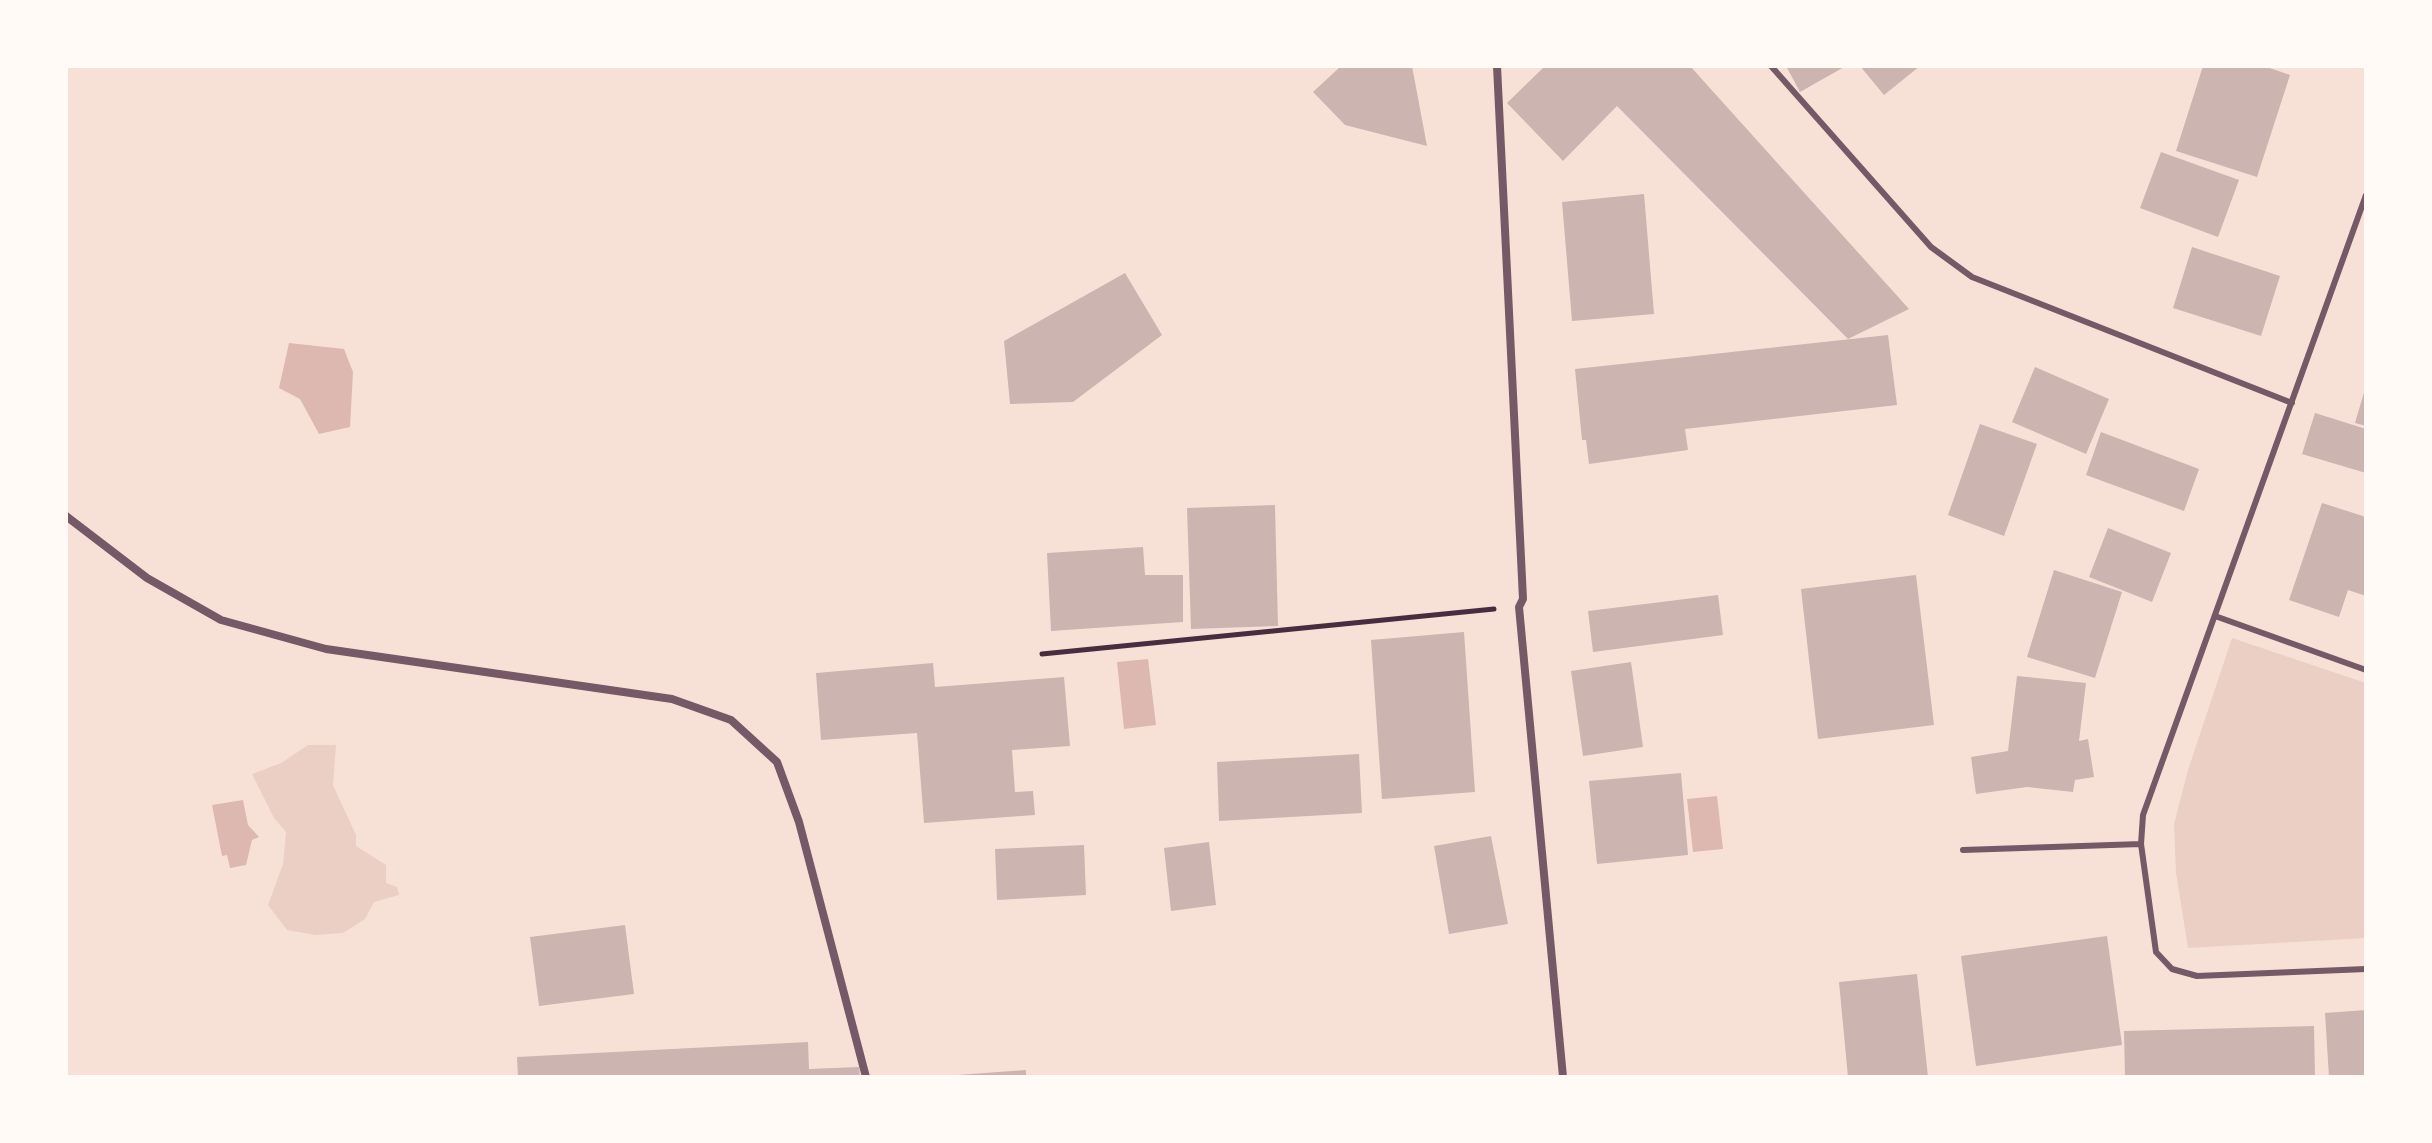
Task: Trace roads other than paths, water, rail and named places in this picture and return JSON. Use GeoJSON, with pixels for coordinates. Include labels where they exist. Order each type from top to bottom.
{"type":"FeatureCollection","features":[{"type":"Feature","properties":{"kind":"street"},"geometry":{"type":"LineString","coordinates":[[1497,66],[1523,599],[1519,607],[1563,1077]]}},
{"type":"Feature","properties":{"kind":"street"},"geometry":{"type":"LineString","coordinates":[[66,516],[147,578],[221,620],[326,649],[672,699],[731,720],[777,762],[799,822],[866,1077]]}},
{"type":"Feature","properties":{"kind":"lane"},"geometry":{"type":"LineString","coordinates":[[1771,66],[1931,247],[1972,277],[2292,403]]}},
{"type":"Feature","properties":{"kind":"lane"},"geometry":{"type":"LineString","coordinates":[[2366,195],[2143,815],[2141,844],[2156,952],[2172,969],[2197,976],[2366,969]]}},
{"type":"Feature","properties":{"kind":"lane"},"geometry":{"type":"LineString","coordinates":[[2215,616],[2366,670]]}},
{"type":"Feature","properties":{"kind":"lane"},"geometry":{"type":"LineString","coordinates":[[1963,850],[2141,844]]}}]}
